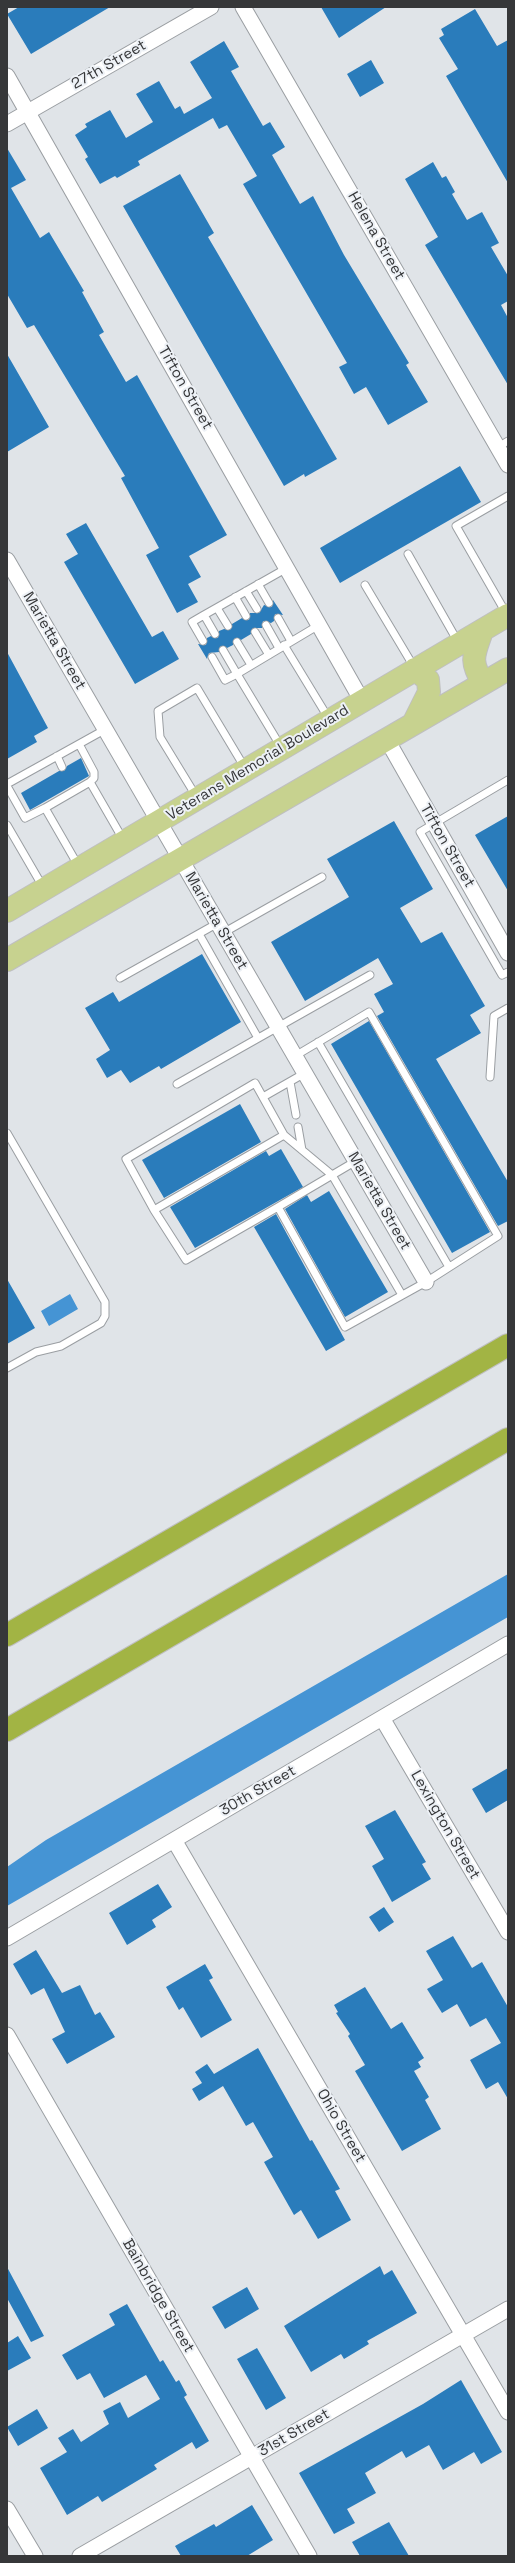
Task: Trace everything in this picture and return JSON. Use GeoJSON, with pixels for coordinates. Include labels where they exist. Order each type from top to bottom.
{"type":"FeatureCollection","features":[{"type":"Feature","properties":{"kind":"highway"},"geometry":{"type":"LineString","coordinates":[[7,1635],[508,1345]]}},
{"type":"Feature","properties":{"kind":"highway"},"geometry":{"type":"LineString","coordinates":[[7,1730],[508,1438]]}},
{"type":"Feature","properties":{"kind":"main road","name":"Veterans Memorial Boulevard"},"geometry":{"type":"LineString","coordinates":[[7,911],[160,822],[508,615]]}},
{"type":"Feature","properties":{"kind":"main road"},"geometry":{"type":"LineString","coordinates":[[482,631],[474,662],[474,669],[482,683]]}},
{"type":"Feature","properties":{"kind":"main road"},"geometry":{"type":"LineString","coordinates":[[414,722],[429,692],[428,680],[415,669]]}},
{"type":"Feature","properties":{"kind":"main road"},"geometry":{"type":"LineString","coordinates":[[7,960],[181,860],[386,738],[508,669]]}},
{"type":"Feature","properties":{"kind":"street","name":"27th Street"},"geometry":{"type":"LineString","coordinates":[[7,124],[211,7]]}},
{"type":"Feature","properties":{"kind":"street","name":"Helena Street"},"geometry":{"type":"LineString","coordinates":[[243,7],[503,444],[508,465]]}},
{"type":"Feature","properties":{"kind":"street","name":"Tifton Street"},"geometry":{"type":"LineString","coordinates":[[7,76],[362,701]]}},
{"type":"Feature","properties":{"kind":"street","name":"Marietta Street"},"geometry":{"type":"LineString","coordinates":[[7,560],[426,1282]]}},
{"type":"Feature","properties":{"kind":"street","name":"Tifton Street"},"geometry":{"type":"LineString","coordinates":[[386,738],[508,953]]}},
{"type":"Feature","properties":{"kind":"street","name":"30th Street"},"geometry":{"type":"LineString","coordinates":[[7,1938],[508,1644]]}},
{"type":"Feature","properties":{"kind":"street","name":"Lexington Street"},"geometry":{"type":"LineString","coordinates":[[382,1718],[508,1932]]}},
{"type":"Feature","properties":{"kind":"street","name":"Ohio Street"},"geometry":{"type":"LineString","coordinates":[[174,1840],[508,2412]]}},
{"type":"Feature","properties":{"kind":"street","name":"Bainbridge Street"},"geometry":{"type":"LineString","coordinates":[[7,2036],[308,2556]]}},
{"type":"Feature","properties":{"kind":"street","name":"31st Street"},"geometry":{"type":"LineString","coordinates":[[80,2556],[508,2309]]}},
{"type":"Feature","properties":{"kind":"street"},"geometry":{"type":"LineString","coordinates":[[7,2509],[35,2556]]}},
{"type":"Feature","properties":{"kind":"lane"},"geometry":{"type":"LineString","coordinates":[[508,496],[456,526],[508,615]]}},
{"type":"Feature","properties":{"kind":"lane"},"geometry":{"type":"LineString","coordinates":[[408,554],[459,644]]}},
{"type":"Feature","properties":{"kind":"lane"},"geometry":{"type":"LineString","coordinates":[[203,641],[192,622],[287,568]]}},
{"type":"Feature","properties":{"kind":"lane"},"geometry":{"type":"LineString","coordinates":[[258,584],[269,603]]}},
{"type":"Feature","properties":{"kind":"lane"},"geometry":{"type":"LineString","coordinates":[[365,585],[415,669]]}},
{"type":"Feature","properties":{"kind":"lane"},"geometry":{"type":"LineString","coordinates":[[246,591],[257,609]]}},
{"type":"Feature","properties":{"kind":"lane"},"geometry":{"type":"LineString","coordinates":[[235,597],[246,616]]}},
{"type":"Feature","properties":{"kind":"lane"},"geometry":{"type":"LineString","coordinates":[[216,608],[228,626]]}},
{"type":"Feature","properties":{"kind":"lane"},"geometry":{"type":"LineString","coordinates":[[204,615],[214,634]]}},
{"type":"Feature","properties":{"kind":"lane"},"geometry":{"type":"LineString","coordinates":[[278,618],[291,642]]}},
{"type":"Feature","properties":{"kind":"lane"},"geometry":{"type":"LineString","coordinates":[[266,625],[330,721]]}},
{"type":"Feature","properties":{"kind":"lane"},"geometry":{"type":"LineString","coordinates":[[212,657],[225,680],[319,625]]}},
{"type":"Feature","properties":{"kind":"lane"},"geometry":{"type":"LineString","coordinates":[[255,632],[269,655]]}},
{"type":"Feature","properties":{"kind":"lane"},"geometry":{"type":"LineString","coordinates":[[237,642],[251,665]]}},
{"type":"Feature","properties":{"kind":"lane"},"geometry":{"type":"LineString","coordinates":[[223,650],[282,749]]}},
{"type":"Feature","properties":{"kind":"lane"},"geometry":{"type":"LineString","coordinates":[[198,799],[160,737],[158,711],[197,688],[247,770]]}},
{"type":"Feature","properties":{"kind":"lane"},"geometry":{"type":"LineString","coordinates":[[79,744],[94,772],[94,778],[90,782],[74,788],[45,808],[25,818],[7,785],[57,756],[106,729]]}},
{"type":"Feature","properties":{"kind":"lane"},"geometry":{"type":"LineString","coordinates":[[57,756],[62,767]]}},
{"type":"Feature","properties":{"kind":"lane"},"geometry":{"type":"LineString","coordinates":[[508,780],[420,832],[502,975],[508,972]]}},
{"type":"Feature","properties":{"kind":"lane"},"geometry":{"type":"LineString","coordinates":[[90,782],[125,842]]}},
{"type":"Feature","properties":{"kind":"lane"},"geometry":{"type":"LineString","coordinates":[[45,808],[80,868]]}},
{"type":"Feature","properties":{"kind":"lane"},"geometry":{"type":"LineString","coordinates":[[7,825],[44,889]]}},
{"type":"Feature","properties":{"kind":"lane"},"geometry":{"type":"LineString","coordinates":[[120,978],[199,934],[220,928],[322,877]]}},
{"type":"Feature","properties":{"kind":"lane"},"geometry":{"type":"LineString","coordinates":[[199,934],[258,1038]]}},
{"type":"Feature","properties":{"kind":"lane"},"geometry":{"type":"LineString","coordinates":[[177,1084],[370,975]]}},
{"type":"Feature","properties":{"kind":"lane"},"geometry":{"type":"LineString","coordinates":[[490,1077],[494,1016],[508,1008]]}},
{"type":"Feature","properties":{"kind":"lane"},"geometry":{"type":"LineString","coordinates":[[278,1207],[345,1327],[426,1282],[498,1236],[369,1012],[295,1056]]}},
{"type":"Feature","properties":{"kind":"lane"},"geometry":{"type":"LineString","coordinates":[[318,1042],[449,1267]]}},
{"type":"Feature","properties":{"kind":"lane"},"geometry":{"type":"LineString","coordinates":[[262,1097],[305,1073]]}},
{"type":"Feature","properties":{"kind":"lane"},"geometry":{"type":"LineString","coordinates":[[290,1082],[296,1115]]}},
{"type":"Feature","properties":{"kind":"lane"},"geometry":{"type":"LineString","coordinates":[[356,1161],[332,1175],[278,1207],[186,1260],[154,1210],[126,1159],[254,1083],[284,1135],[332,1175],[402,1295]]}},
{"type":"Feature","properties":{"kind":"lane"},"geometry":{"type":"LineString","coordinates":[[298,1128],[302,1150]]}},
{"type":"Feature","properties":{"kind":"lane"},"geometry":{"type":"LineString","coordinates":[[7,1133],[105,1302],[106,1309],[101,1323],[61,1346],[36,1352],[7,1368]]}},
{"type":"Feature","properties":{"kind":"lane"},"geometry":{"type":"LineString","coordinates":[[154,1210],[284,1135]]}},
{"type":"Feature","properties":{"kind":"water"},"geometry":{"type":"Polygon","coordinates":[[[70,1294],[78,1309],[49,1326],[41,1311],[70,1294]]]}},
{"type":"Feature","properties":{"kind":"water"},"geometry":{"type":"Polygon","coordinates":[[[508,1574],[508,1617],[7,1906],[7,1867],[46,1840],[508,1574]]]}},
{"type":"Feature","properties":{"kind":"building"},"geometry":{"type":"Polygon","coordinates":[[[19,7],[110,7],[31,54],[7,14],[19,7]]]}},
{"type":"Feature","properties":{"kind":"building"},"geometry":{"type":"Polygon","coordinates":[[[321,7],[386,7],[339,38],[321,7]]]}},
{"type":"Feature","properties":{"kind":"building"},"geometry":{"type":"Polygon","coordinates":[[[475,9],[497,46],[508,40],[508,183],[446,76],[458,69],[439,38],[444,35],[441,29],[475,9]]]}},
{"type":"Feature","properties":{"kind":"building"},"geometry":{"type":"Polygon","coordinates":[[[224,41],[239,67],[231,71],[263,126],[270,122],[285,147],[272,155],[300,204],[313,196],[344,255],[409,363],[406,365],[428,402],[388,425],[366,387],[354,394],[339,367],[347,363],[243,184],[257,176],[227,125],[219,129],[213,118],[138,161],[140,165],[117,178],[115,176],[100,184],[85,159],[88,157],[75,135],[87,127],[85,124],[110,110],[126,138],[153,122],[136,94],[159,81],[175,109],[180,106],[184,114],[212,98],[190,62],[224,41]]]}},
{"type":"Feature","properties":{"kind":"building"},"geometry":{"type":"Polygon","coordinates":[[[371,60],[384,83],[360,97],[347,74],[371,60]]]}},
{"type":"Feature","properties":{"kind":"building"},"geometry":{"type":"Polygon","coordinates":[[[7,148],[26,180],[11,188],[40,238],[49,232],[84,291],[82,292],[104,332],[99,335],[126,382],[137,375],[227,535],[189,556],[201,577],[188,584],[198,602],[177,613],[146,555],[159,548],[121,478],[125,476],[34,325],[27,328],[7,294],[7,148]]]}},
{"type":"Feature","properties":{"kind":"building"},"geometry":{"type":"Polygon","coordinates":[[[433,162],[442,178],[446,176],[455,192],[452,194],[467,220],[482,212],[499,243],[491,247],[508,276],[508,301],[501,305],[508,318],[508,385],[425,245],[438,237],[405,179],[433,162]]]}},
{"type":"Feature","properties":{"kind":"building"},"geometry":{"type":"Polygon","coordinates":[[[180,174],[214,233],[208,237],[337,459],[305,477],[304,474],[284,486],[123,206],[180,174]]]}},
{"type":"Feature","properties":{"kind":"building"},"geometry":{"type":"Polygon","coordinates":[[[7,354],[49,427],[7,452],[7,354]]]}},
{"type":"Feature","properties":{"kind":"building"},"geometry":{"type":"Polygon","coordinates":[[[460,466],[481,502],[340,583],[320,548],[460,466]]]}},
{"type":"Feature","properties":{"kind":"building"},"geometry":{"type":"Polygon","coordinates":[[[86,523],[152,637],[163,631],[179,659],[135,684],[64,562],[78,554],[66,534],[86,523]]]}},
{"type":"Feature","properties":{"kind":"building"},"geometry":{"type":"Polygon","coordinates":[[[273,600],[283,615],[275,614],[274,621],[271,623],[263,621],[262,628],[253,628],[251,634],[241,640],[235,638],[233,645],[227,648],[221,646],[219,652],[209,653],[207,659],[198,644],[206,645],[207,638],[211,636],[218,638],[219,631],[224,629],[230,630],[232,624],[242,618],[249,620],[250,613],[259,613],[264,605],[272,607],[273,600]]]}},
{"type":"Feature","properties":{"kind":"building"},"geometry":{"type":"Polygon","coordinates":[[[7,652],[48,728],[34,736],[37,742],[7,759],[7,652]]]}},
{"type":"Feature","properties":{"kind":"building"},"geometry":{"type":"Polygon","coordinates":[[[81,758],[89,776],[30,810],[21,793],[59,771],[64,771],[67,766],[81,758]]]}},
{"type":"Feature","properties":{"kind":"building"},"geometry":{"type":"Polygon","coordinates":[[[508,816],[508,891],[475,835],[508,816]]]}},
{"type":"Feature","properties":{"kind":"building"},"geometry":{"type":"Polygon","coordinates":[[[394,821],[433,889],[400,908],[421,943],[442,932],[485,1006],[470,1015],[481,1033],[436,1059],[508,1182],[508,1221],[498,1226],[377,1016],[384,1012],[374,994],[393,984],[378,958],[305,1001],[271,942],[349,897],[327,859],[394,821]]]}},
{"type":"Feature","properties":{"kind":"building"},"geometry":{"type":"Polygon","coordinates":[[[202,954],[241,1022],[161,1069],[159,1066],[130,1083],[121,1070],[107,1078],[96,1059],[110,1050],[85,1008],[113,992],[119,1002],[202,954]]]}},
{"type":"Feature","properties":{"kind":"building"},"geometry":{"type":"Polygon","coordinates":[[[369,1021],[490,1232],[452,1253],[331,1044],[369,1021]]]}},
{"type":"Feature","properties":{"kind":"building"},"geometry":{"type":"Polygon","coordinates":[[[240,1104],[261,1142],[164,1198],[142,1160],[240,1104]]]}},
{"type":"Feature","properties":{"kind":"building"},"geometry":{"type":"Polygon","coordinates":[[[281,1149],[303,1187],[195,1248],[170,1207],[266,1151],[269,1156],[281,1149]]]}},
{"type":"Feature","properties":{"kind":"building"},"geometry":{"type":"Polygon","coordinates":[[[329,1191],[388,1292],[345,1317],[285,1209],[307,1195],[311,1202],[329,1191]]]}},
{"type":"Feature","properties":{"kind":"building"},"geometry":{"type":"Polygon","coordinates":[[[276,1214],[345,1340],[326,1351],[254,1227],[276,1214]]]}},
{"type":"Feature","properties":{"kind":"building"},"geometry":{"type":"Polygon","coordinates":[[[7,1279],[35,1328],[7,1344],[7,1279]]]}},
{"type":"Feature","properties":{"kind":"building"},"geometry":{"type":"Polygon","coordinates":[[[508,1768],[508,1800],[486,1813],[472,1789],[508,1768]]]}},
{"type":"Feature","properties":{"kind":"building"},"geometry":{"type":"Polygon","coordinates":[[[395,1810],[426,1862],[422,1864],[431,1879],[392,1902],[372,1866],[384,1859],[365,1826],[395,1810]]]}},
{"type":"Feature","properties":{"kind":"building"},"geometry":{"type":"Polygon","coordinates":[[[158,1884],[172,1907],[152,1920],[156,1927],[127,1945],[109,1913],[158,1884]]]}},
{"type":"Feature","properties":{"kind":"building"},"geometry":{"type":"Polygon","coordinates":[[[384,1907],[394,1922],[379,1932],[369,1917],[384,1907]]]}},
{"type":"Feature","properties":{"kind":"building"},"geometry":{"type":"Polygon","coordinates":[[[453,1936],[472,1968],[482,1962],[508,2007],[508,2099],[498,2082],[486,2089],[470,2060],[501,2043],[486,2018],[470,2027],[457,2004],[442,2013],[427,1989],[443,1980],[426,1951],[453,1936]]]}},
{"type":"Feature","properties":{"kind":"building"},"geometry":{"type":"Polygon","coordinates":[[[36,1950],[62,1993],[80,1985],[95,2015],[100,2012],[115,2037],[67,2064],[52,2039],[65,2032],[44,1988],[31,1995],[13,1964],[36,1950]]]}},
{"type":"Feature","properties":{"kind":"building"},"geometry":{"type":"Polygon","coordinates":[[[205,1964],[213,1978],[209,1980],[232,2020],[201,2038],[183,2007],[179,2010],[166,1987],[205,1964]]]}},
{"type":"Feature","properties":{"kind":"building"},"geometry":{"type":"Polygon","coordinates":[[[365,1987],[391,2029],[402,2022],[424,2058],[418,2062],[421,2067],[414,2071],[429,2097],[425,2100],[441,2129],[402,2151],[355,2071],[365,2065],[348,2036],[350,2034],[336,2013],[338,2012],[334,2005],[365,1987]]]}},
{"type":"Feature","properties":{"kind":"building"},"geometry":{"type":"Polygon","coordinates":[[[258,2048],[310,2141],[312,2140],[340,2189],[335,2191],[351,2220],[318,2239],[301,2210],[294,2215],[264,2162],[273,2157],[253,2122],[246,2126],[223,2086],[199,2101],[192,2089],[202,2083],[195,2072],[207,2064],[214,2074],[258,2048]]]}},
{"type":"Feature","properties":{"kind":"building"},"geometry":{"type":"Polygon","coordinates":[[[380,2266],[384,2275],[392,2270],[417,2313],[367,2341],[369,2344],[344,2359],[341,2354],[311,2372],[284,2326],[380,2266]]]}},
{"type":"Feature","properties":{"kind":"building"},"geometry":{"type":"Polygon","coordinates":[[[7,2267],[44,2336],[31,2342],[7,2298],[7,2267]]]}},
{"type":"Feature","properties":{"kind":"building"},"geometry":{"type":"Polygon","coordinates":[[[247,2287],[259,2309],[225,2329],[212,2307],[247,2287]]]}},
{"type":"Feature","properties":{"kind":"building"},"geometry":{"type":"Polygon","coordinates":[[[127,2304],[160,2362],[163,2360],[176,2382],[179,2380],[187,2395],[184,2397],[209,2441],[196,2449],[192,2442],[154,2465],[157,2469],[102,2502],[98,2496],[67,2515],[40,2468],[67,2452],[58,2438],[73,2429],[81,2442],[109,2424],[103,2411],[120,2402],[128,2418],[160,2399],[146,2375],[104,2398],[90,2373],[77,2380],[62,2355],[115,2325],[109,2314],[127,2304]]]}},
{"type":"Feature","properties":{"kind":"building"},"geometry":{"type":"Polygon","coordinates":[[[18,2336],[31,2358],[7,2371],[7,2343],[18,2336]]]}},
{"type":"Feature","properties":{"kind":"building"},"geometry":{"type":"Polygon","coordinates":[[[257,2348],[286,2398],[266,2410],[237,2359],[257,2348]]]}},
{"type":"Feature","properties":{"kind":"building"},"geometry":{"type":"Polygon","coordinates":[[[461,2380],[502,2452],[481,2464],[474,2452],[443,2470],[429,2445],[406,2458],[402,2451],[365,2473],[376,2493],[347,2509],[355,2523],[334,2534],[299,2473],[423,2404],[461,2380]]]}},
{"type":"Feature","properties":{"kind":"building"},"geometry":{"type":"Polygon","coordinates":[[[37,2409],[48,2428],[18,2446],[7,2427],[37,2409]]]}},
{"type":"Feature","properties":{"kind":"building"},"geometry":{"type":"Polygon","coordinates":[[[252,2505],[273,2540],[247,2556],[181,2556],[175,2546],[214,2524],[216,2527],[252,2505]]]}},
{"type":"Feature","properties":{"kind":"building"},"geometry":{"type":"Polygon","coordinates":[[[389,2522],[409,2556],[360,2556],[352,2542],[389,2522]]]}}]}
